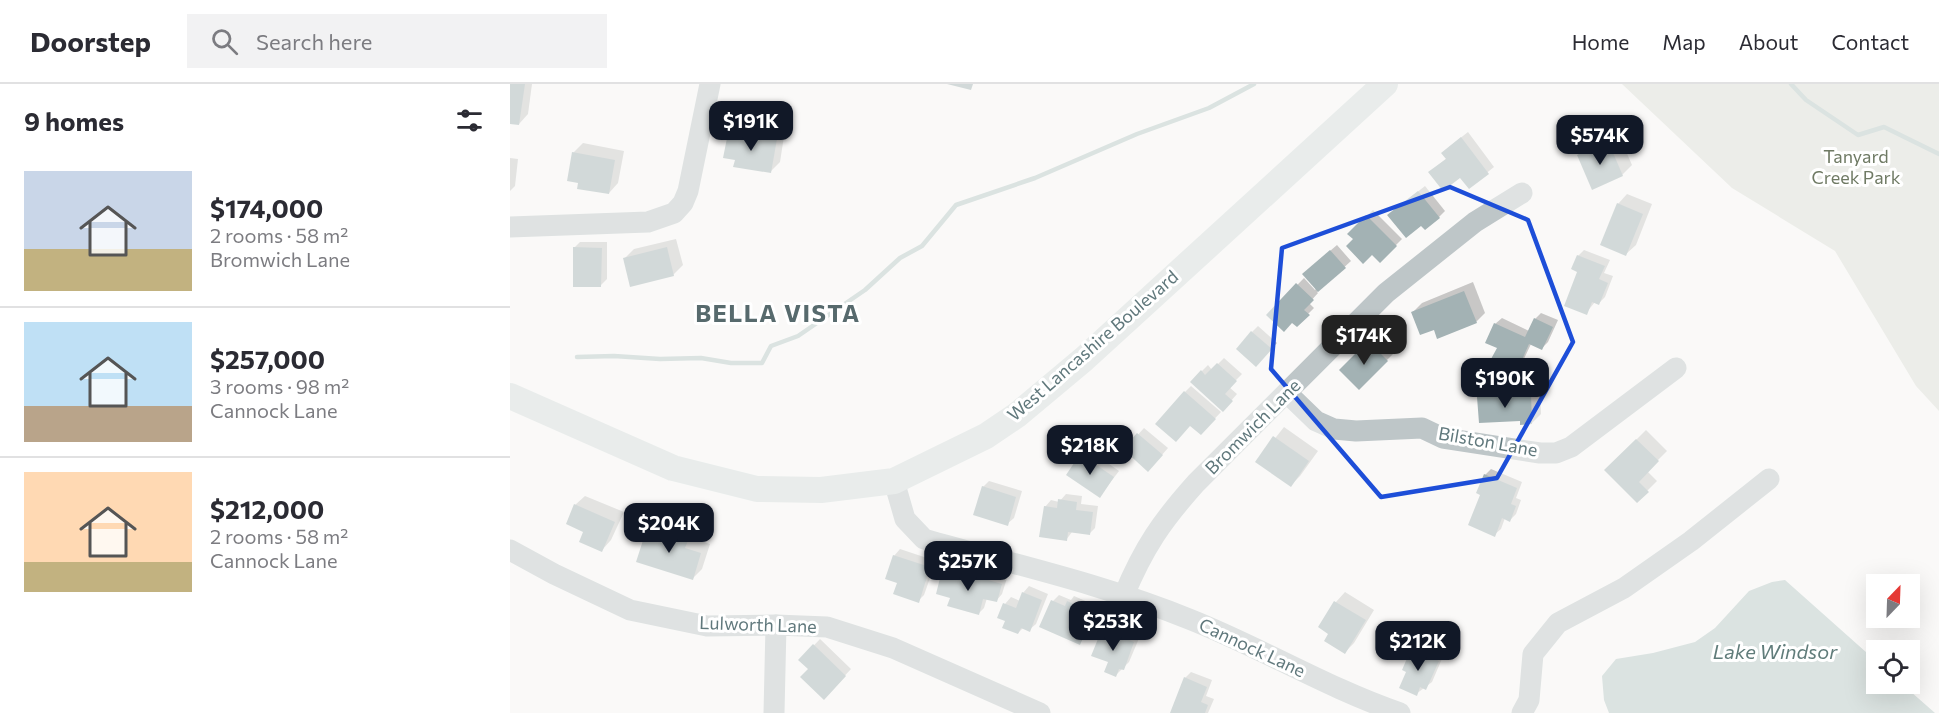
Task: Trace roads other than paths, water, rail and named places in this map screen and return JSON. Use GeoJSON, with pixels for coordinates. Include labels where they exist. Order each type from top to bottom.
{"type":"FeatureCollection","features":[{"type":"Feature","properties":{"kind":"main road","name":"West Lancashire Boulevard"},"geometry":{"type":"LineString","coordinates":[[510,396],[674,468],[757,489],[821,490],[894,481],[986,436],[1017,415],[1084,359],[1386,84]]}},
{"type":"Feature","properties":{"kind":"street"},"geometry":{"type":"LineString","coordinates":[[510,227],[648,222],[674,213],[683,203],[688,191],[710,84]]}},
{"type":"Feature","properties":{"kind":"street","name":"Bromwich Lane"},"geometry":{"type":"LineString","coordinates":[[1124,595],[1147,546],[1176,506],[1386,293],[1475,222],[1522,193]]}},
{"type":"Feature","properties":{"kind":"street","name":"Bilston Lane"},"geometry":{"type":"LineString","coordinates":[[1287,393],[1316,421],[1334,429],[1356,431],[1422,428],[1443,438],[1540,453],[1556,453],[1571,447],[1676,368]]}},
{"type":"Feature","properties":{"kind":"street"},"geometry":{"type":"LineString","coordinates":[[1522,713],[1529,700],[1533,654],[1558,623],[1624,588],[1691,541],[1768,479]]}},
{"type":"Feature","properties":{"kind":"street","name":"Cannock Lane"},"geometry":{"type":"LineString","coordinates":[[894,481],[906,519],[924,539],[1124,595],[1190,619],[1281,662],[1400,713]]}},
{"type":"Feature","properties":{"kind":"street","name":"Lulworth Lane"},"geometry":{"type":"LineString","coordinates":[[510,550],[554,574],[630,609],[707,626],[827,627],[893,648],[1040,713]]}},
{"type":"Feature","properties":{"kind":"street"},"geometry":{"type":"LineString","coordinates":[[774,713],[776,625]]}},
{"type":"Feature","properties":{"kind":"water","name":"Lake Windsor"},"geometry":{"type":"Polygon","coordinates":[[[1785,580],[1866,652],[1866,694],[1913,694],[1935,713],[1609,713],[1604,700],[1602,676],[1616,659],[1653,653],[1695,642],[1715,628],[1749,591],[1772,582],[1785,580]]]}},
{"type":"Feature","properties":{"kind":"waterway"},"geometry":{"type":"LineString","coordinates":[[577,357],[701,358],[731,363],[762,363],[771,346],[798,336],[865,290],[900,258],[922,246],[956,205],[1035,178],[1137,134],[1209,108],[1254,84]]}},
{"type":"Feature","properties":{"kind":"waterway"},"geometry":{"type":"LineString","coordinates":[[1791,84],[1806,100],[1858,135],[1884,127],[1939,154]]}},
{"type":"Feature","properties":{"kind":"district","name":"BELLA VISTA"},"geometry":{"type":"Point","coordinates":[778,314]}},
{"type":"Feature","properties":{"kind":"park label","name":"Tanyard Creek Park"},"geometry":{"type":"Point","coordinates":[1856,167]}}]}
